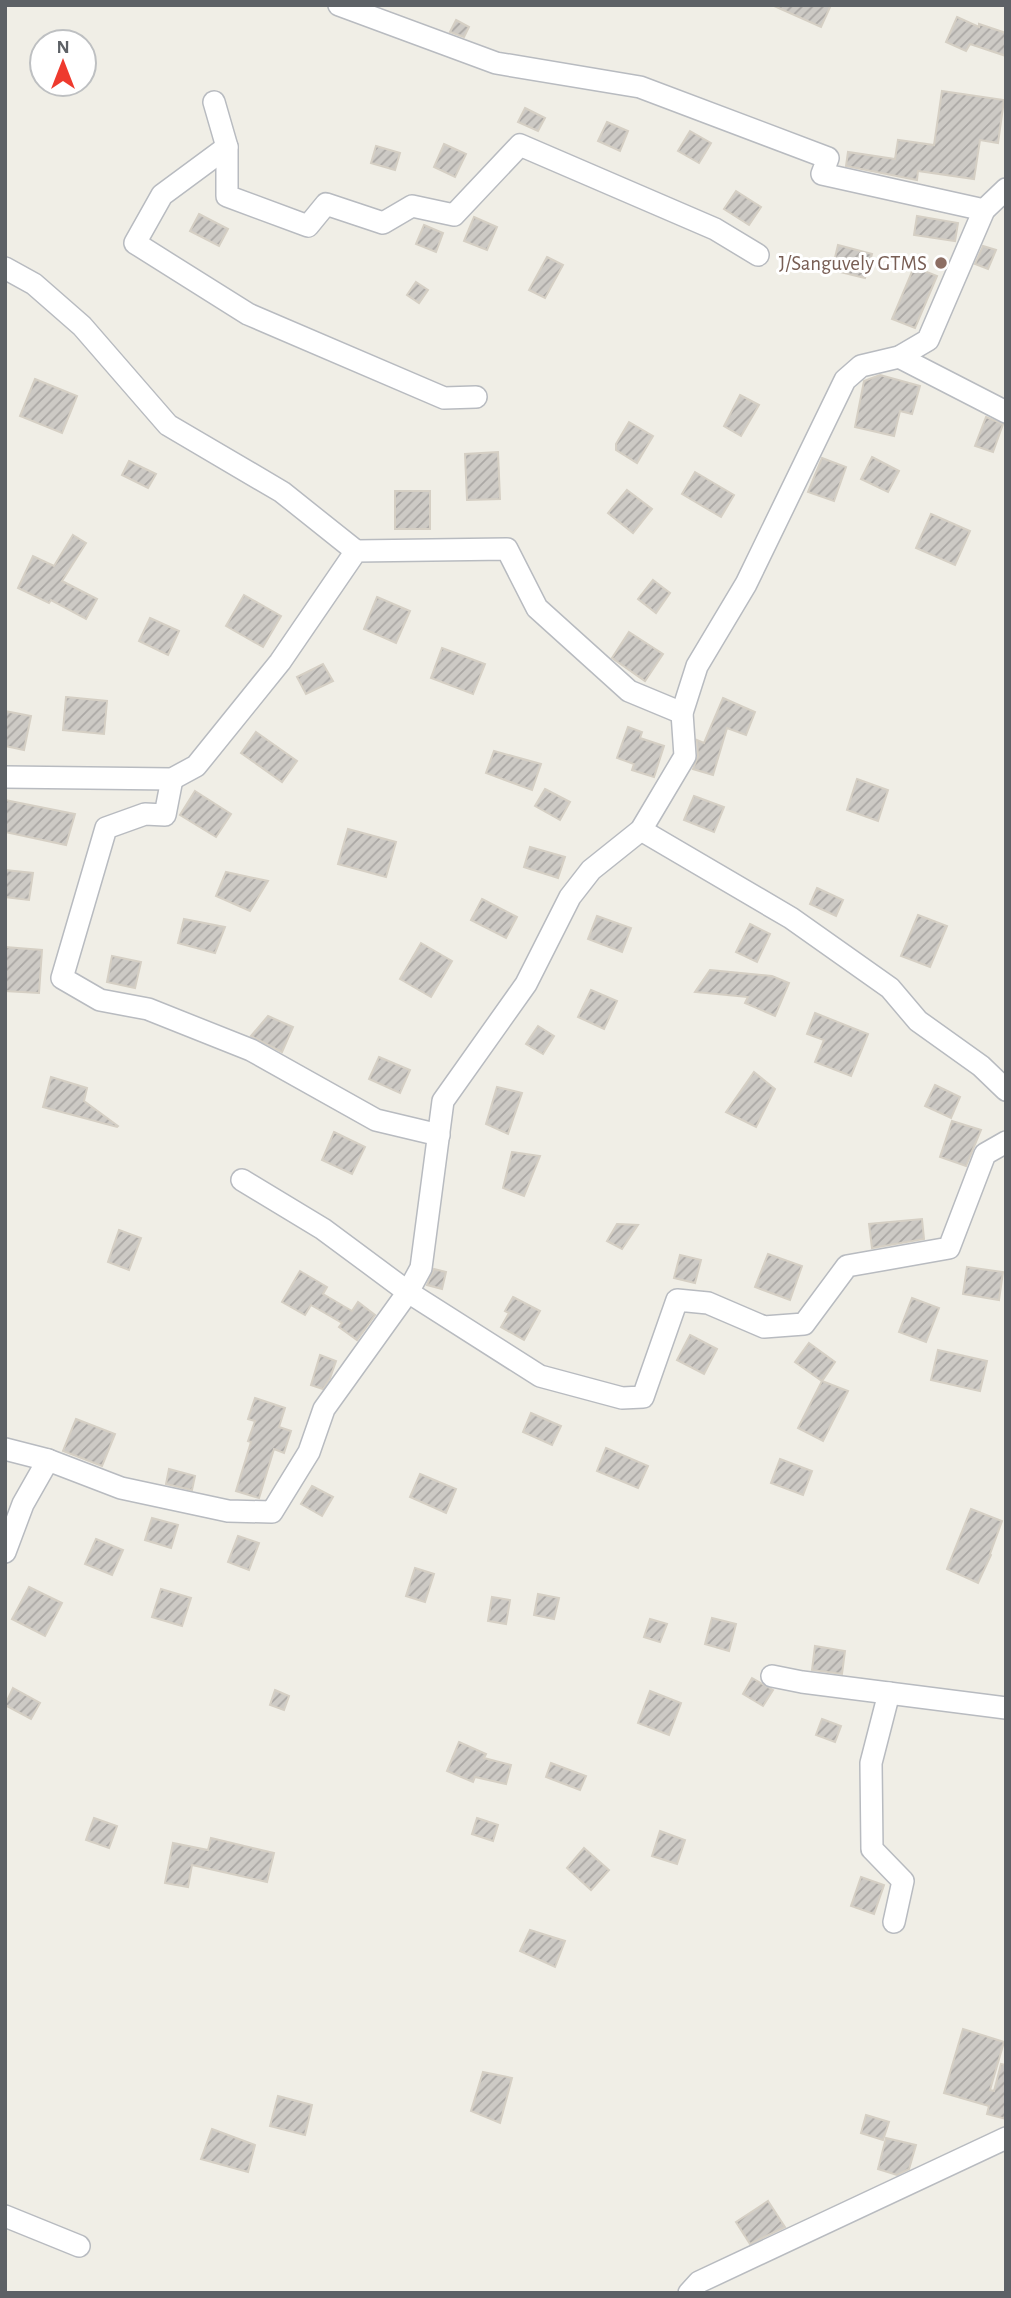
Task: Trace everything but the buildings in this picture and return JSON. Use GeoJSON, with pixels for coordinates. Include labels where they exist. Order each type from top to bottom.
{"type":"FeatureCollection","features":[{"type":"Feature","properties":{"kind":"street"},"geometry":{"type":"LineString","coordinates":[[339,5],[496,63],[640,87],[828,158],[822,174],[984,210]]}},
{"type":"Feature","properties":{"kind":"street"},"geometry":{"type":"LineString","coordinates":[[214,102],[228,147],[228,196],[308,226],[326,204],[383,223],[412,206],[453,215],[520,145],[715,229],[758,255]]}},
{"type":"Feature","properties":{"kind":"street"},"geometry":{"type":"LineString","coordinates":[[228,147],[162,195],[135,243],[248,314],[444,398],[476,397]]}},
{"type":"Feature","properties":{"kind":"street"},"geometry":{"type":"LineString","coordinates":[[5,1449],[48,1460],[121,1488],[228,1511],[272,1512],[309,1452],[324,1409],[408,1292],[421,1268],[443,1101],[526,984],[570,897],[591,870],[641,830],[685,756],[682,713],[697,666],[746,584],[845,380],[861,366],[899,357],[928,340],[984,210],[1006,189]]}},
{"type":"Feature","properties":{"kind":"street"},"geometry":{"type":"LineString","coordinates":[[5,268],[34,284],[82,326],[168,425],[282,492],[356,551],[507,549],[537,608],[629,691],[682,713]]}},
{"type":"Feature","properties":{"kind":"street"},"geometry":{"type":"LineString","coordinates":[[899,357],[1006,412]]}},
{"type":"Feature","properties":{"kind":"street"},"geometry":{"type":"LineString","coordinates":[[5,777],[172,779],[196,766],[280,662],[356,551]]}},
{"type":"Feature","properties":{"kind":"street"},"geometry":{"type":"LineString","coordinates":[[172,779],[165,815],[145,814],[106,828],[62,978],[100,1000],[148,1009],[251,1050],[376,1120],[439,1135]]}},
{"type":"Feature","properties":{"kind":"street"},"geometry":{"type":"LineString","coordinates":[[641,830],[791,918],[890,988],[918,1021],[981,1066],[1006,1090]]}},
{"type":"Feature","properties":{"kind":"street"},"geometry":{"type":"LineString","coordinates":[[242,1180],[323,1229],[408,1292],[540,1376],[622,1398],[643,1397],[677,1300],[708,1303],[764,1327],[804,1324],[847,1266],[949,1248],[985,1154],[1006,1142]]}},
{"type":"Feature","properties":{"kind":"street"},"geometry":{"type":"LineString","coordinates":[[5,1552],[23,1504],[48,1460]]}},
{"type":"Feature","properties":{"kind":"street"},"geometry":{"type":"LineString","coordinates":[[772,1676],[1006,1708]]}},
{"type":"Feature","properties":{"kind":"street"},"geometry":{"type":"LineString","coordinates":[[889,1693],[870,1763],[872,1849],[903,1881],[894,1922]]}},
{"type":"Feature","properties":{"kind":"street"},"geometry":{"type":"LineString","coordinates":[[689,2293],[699,2282],[1006,2138]]}},
{"type":"Feature","properties":{"kind":"street"},"geometry":{"type":"LineString","coordinates":[[5,2216],[79,2246]]}},
{"type":"Feature","properties":{"kind":"place","name":"J/Sanguvely GTMS"},"geometry":{"type":"Point","coordinates":[941,263]}}]}
